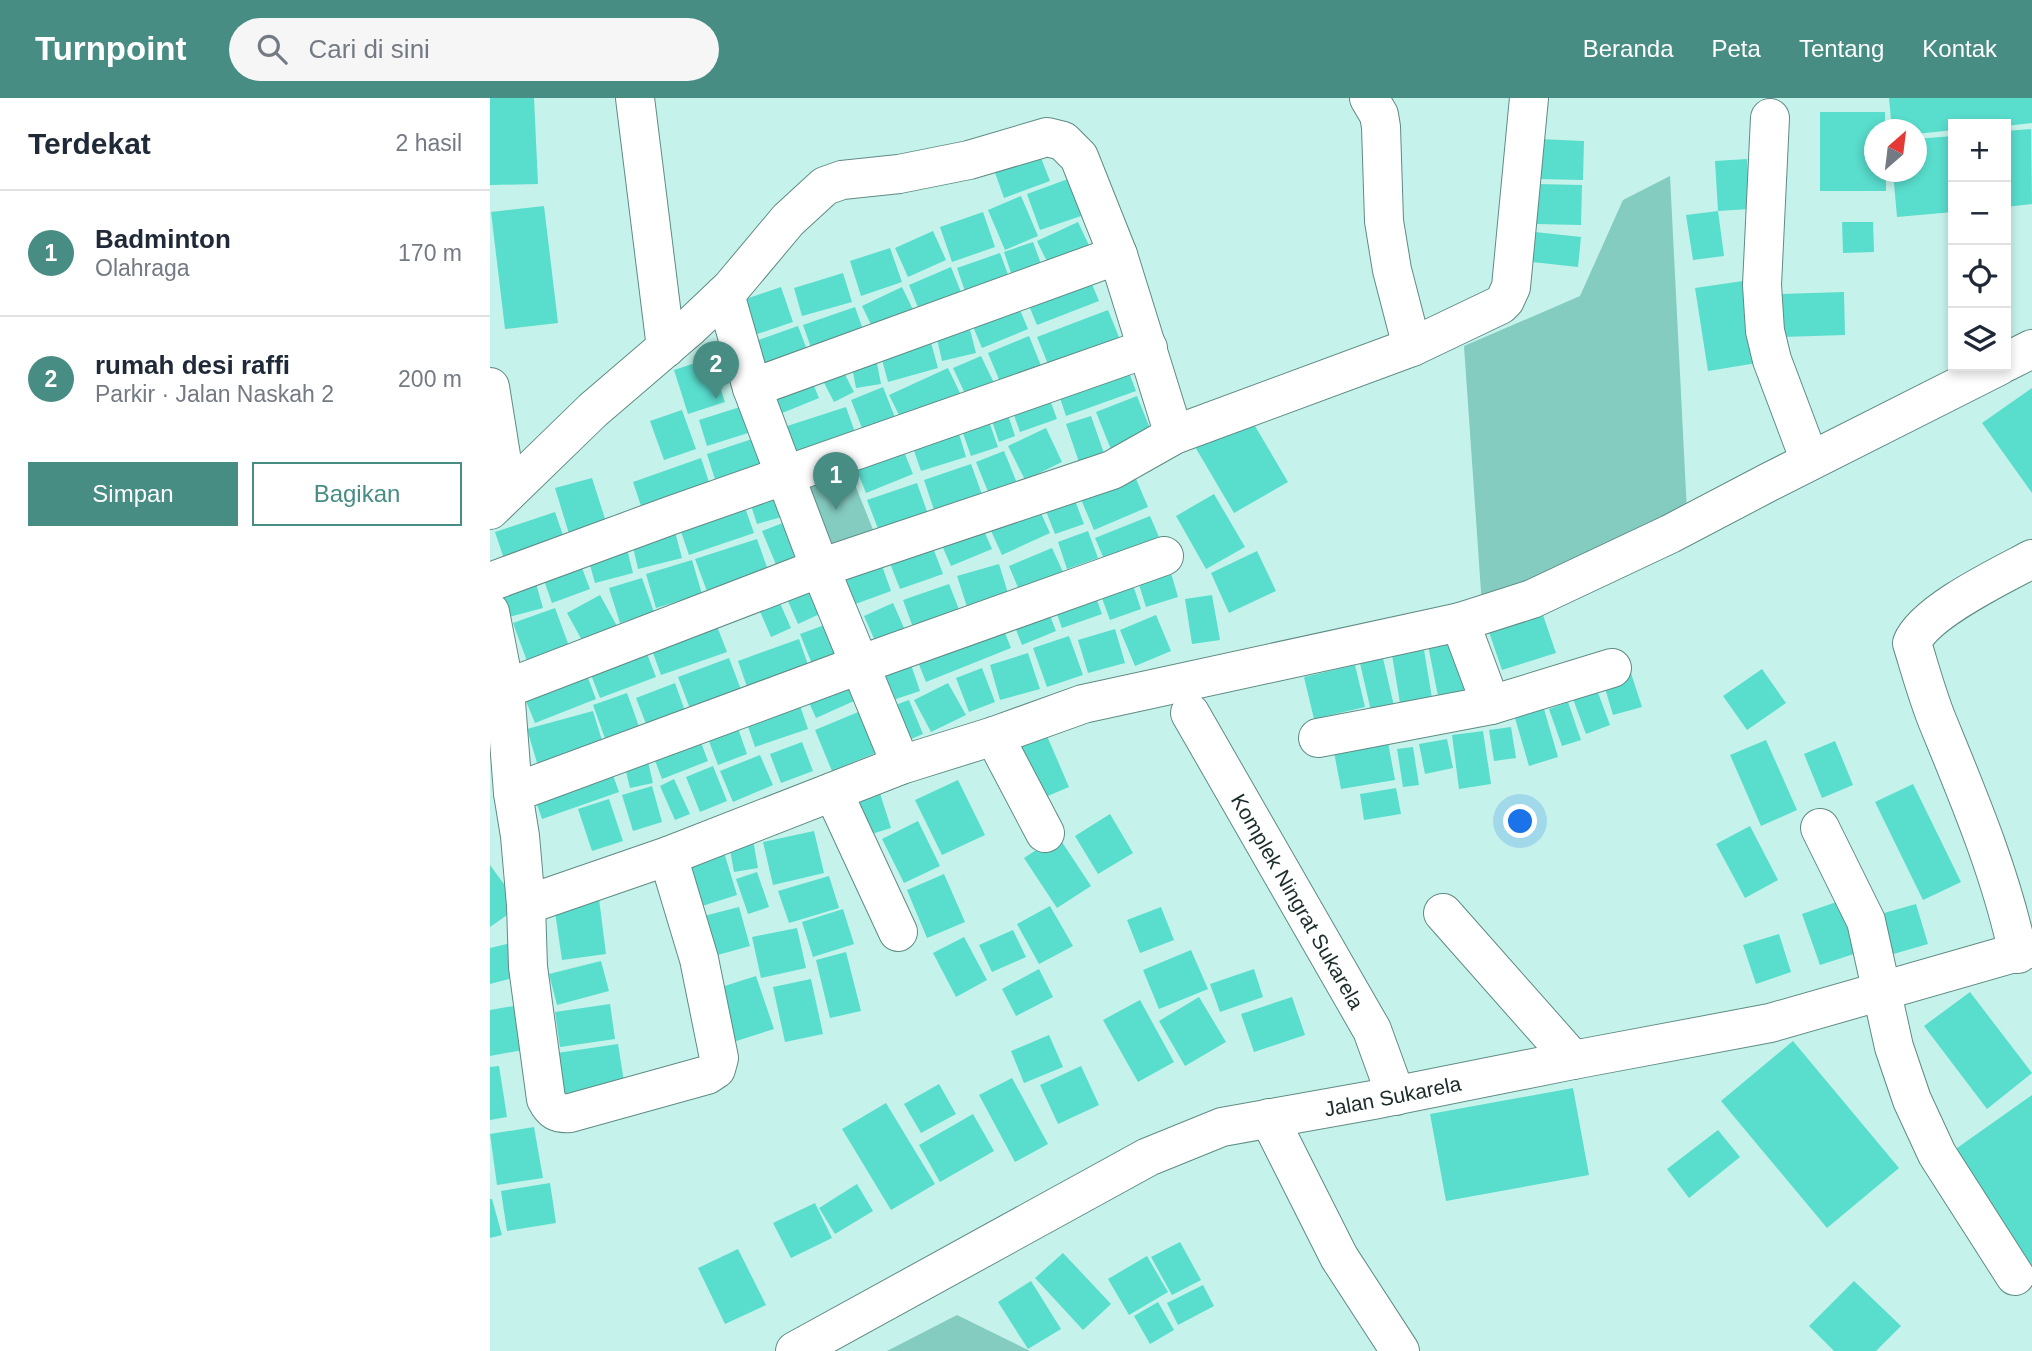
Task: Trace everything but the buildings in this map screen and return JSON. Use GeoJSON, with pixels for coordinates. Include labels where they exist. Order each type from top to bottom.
{"type":"FeatureCollection","features":[{"type":"Feature","properties":{"kind":"street"},"geometry":{"type":"LineString","coordinates":[[635,98],[666,348]]}},
{"type":"Feature","properties":{"kind":"street"},"geometry":{"type":"LineString","coordinates":[[1369,98],[1379,115],[1384,220],[1392,270],[1412,347]]}},
{"type":"Feature","properties":{"kind":"street"},"geometry":{"type":"LineString","coordinates":[[505,689],[820,568],[1112,470],[1174,435],[1412,347],[1500,305],[1509,293],[1529,98]]}},
{"type":"Feature","properties":{"kind":"street"},"geometry":{"type":"LineString","coordinates":[[1770,118],[1762,285],[1765,331],[1772,359],[1810,461]]}},
{"type":"Feature","properties":{"kind":"street"},"geometry":{"type":"LineString","coordinates":[[498,501],[593,410],[724,294],[788,219],[825,187],[842,180],[899,174],[969,160],[1047,137],[1063,141],[1079,157],[1118,255],[1174,435]]}},
{"type":"Feature","properties":{"kind":"street"},"geometry":{"type":"LineString","coordinates":[[751,388],[1118,255]]}},
{"type":"Feature","properties":{"kind":"street"},"geometry":{"type":"LineString","coordinates":[[724,294],[751,388],[820,568],[901,765]]}},
{"type":"Feature","properties":{"kind":"street"},"geometry":{"type":"LineString","coordinates":[[490,582],[1148,348]]}},
{"type":"Feature","properties":{"kind":"street"},"geometry":{"type":"LineString","coordinates":[[2011,360],[2032,349]]}},
{"type":"Feature","properties":{"kind":"street"},"geometry":{"type":"LineString","coordinates":[[526,905],[668,856],[901,765],[1083,705],[1460,622],[1532,599],[1670,534],[1989,371]]}},
{"type":"Feature","properties":{"kind":"street"},"geometry":{"type":"LineString","coordinates":[[490,387],[498,501]]}},
{"type":"Feature","properties":{"kind":"street"},"geometry":{"type":"LineString","coordinates":[[513,793],[1164,556]]}},
{"type":"Feature","properties":{"kind":"street"},"geometry":{"type":"LineString","coordinates":[[2025,951],[1936,717],[1912,643],[1920,630],[1942,612],[1982,585],[2032,559]]}},
{"type":"Feature","properties":{"kind":"street"},"geometry":{"type":"LineString","coordinates":[[490,612],[505,689],[513,793],[505,845],[526,905],[528,967],[547,1099],[553,1110],[561,1114],[707,1076],[716,1069],[719,1058],[699,959],[668,856]]}},
{"type":"Feature","properties":{"kind":"street"},"geometry":{"type":"LineString","coordinates":[[1460,622],[1491,705]]}},
{"type":"Feature","properties":{"kind":"street"},"geometry":{"type":"LineString","coordinates":[[1318,738],[1491,705],[1612,668]]}},
{"type":"Feature","properties":{"kind":"street","name":"Komplek Ningrat Sukarela"},"geometry":{"type":"LineString","coordinates":[[1190,713],[1373,1030],[1396,1096]]}},
{"type":"Feature","properties":{"kind":"street"},"geometry":{"type":"LineString","coordinates":[[994,736],[1045,833]]}},
{"type":"Feature","properties":{"kind":"street"},"geometry":{"type":"LineString","coordinates":[[833,792],[898,932]]}},
{"type":"Feature","properties":{"kind":"street"},"geometry":{"type":"LineString","coordinates":[[1820,828],[1866,921],[1899,1065],[1937,1154],[2015,1276]]}},
{"type":"Feature","properties":{"kind":"street"},"geometry":{"type":"LineString","coordinates":[[1443,913],[1573,1060]]}},
{"type":"Feature","properties":{"kind":"street","name":"Jalan Sukarela"},"geometry":{"type":"LineString","coordinates":[[795,1351],[1148,1157],[1222,1127],[1770,1023],[2025,951]]}},
{"type":"Feature","properties":{"kind":"street"},"geometry":{"type":"LineString","coordinates":[[1269,1118],[1339,1257],[1400,1351]]}},
{"type":"Feature","properties":{"kind":"green space"},"geometry":{"type":"Polygon","coordinates":[[[1670,176],[1688,532],[1482,606],[1464,346],[1580,296],[1623,200],[1670,176]]]}},
{"type":"Feature","properties":{"kind":"green space"},"geometry":{"type":"Polygon","coordinates":[[[847,465],[876,537],[826,556],[797,482],[847,465]]]}},
{"type":"Feature","properties":{"kind":"green space"},"geometry":{"type":"Polygon","coordinates":[[[957,1315],[1030,1351],[887,1351],[957,1315]]]}},
{"type":"Feature","properties":{"kind":"place","name":"rumah desi raffi"},"geometry":{"type":"Point","coordinates":[716,399]}},
{"type":"Feature","properties":{"kind":"place","name":"Badminton"},"geometry":{"type":"Point","coordinates":[836,510]}}]}
